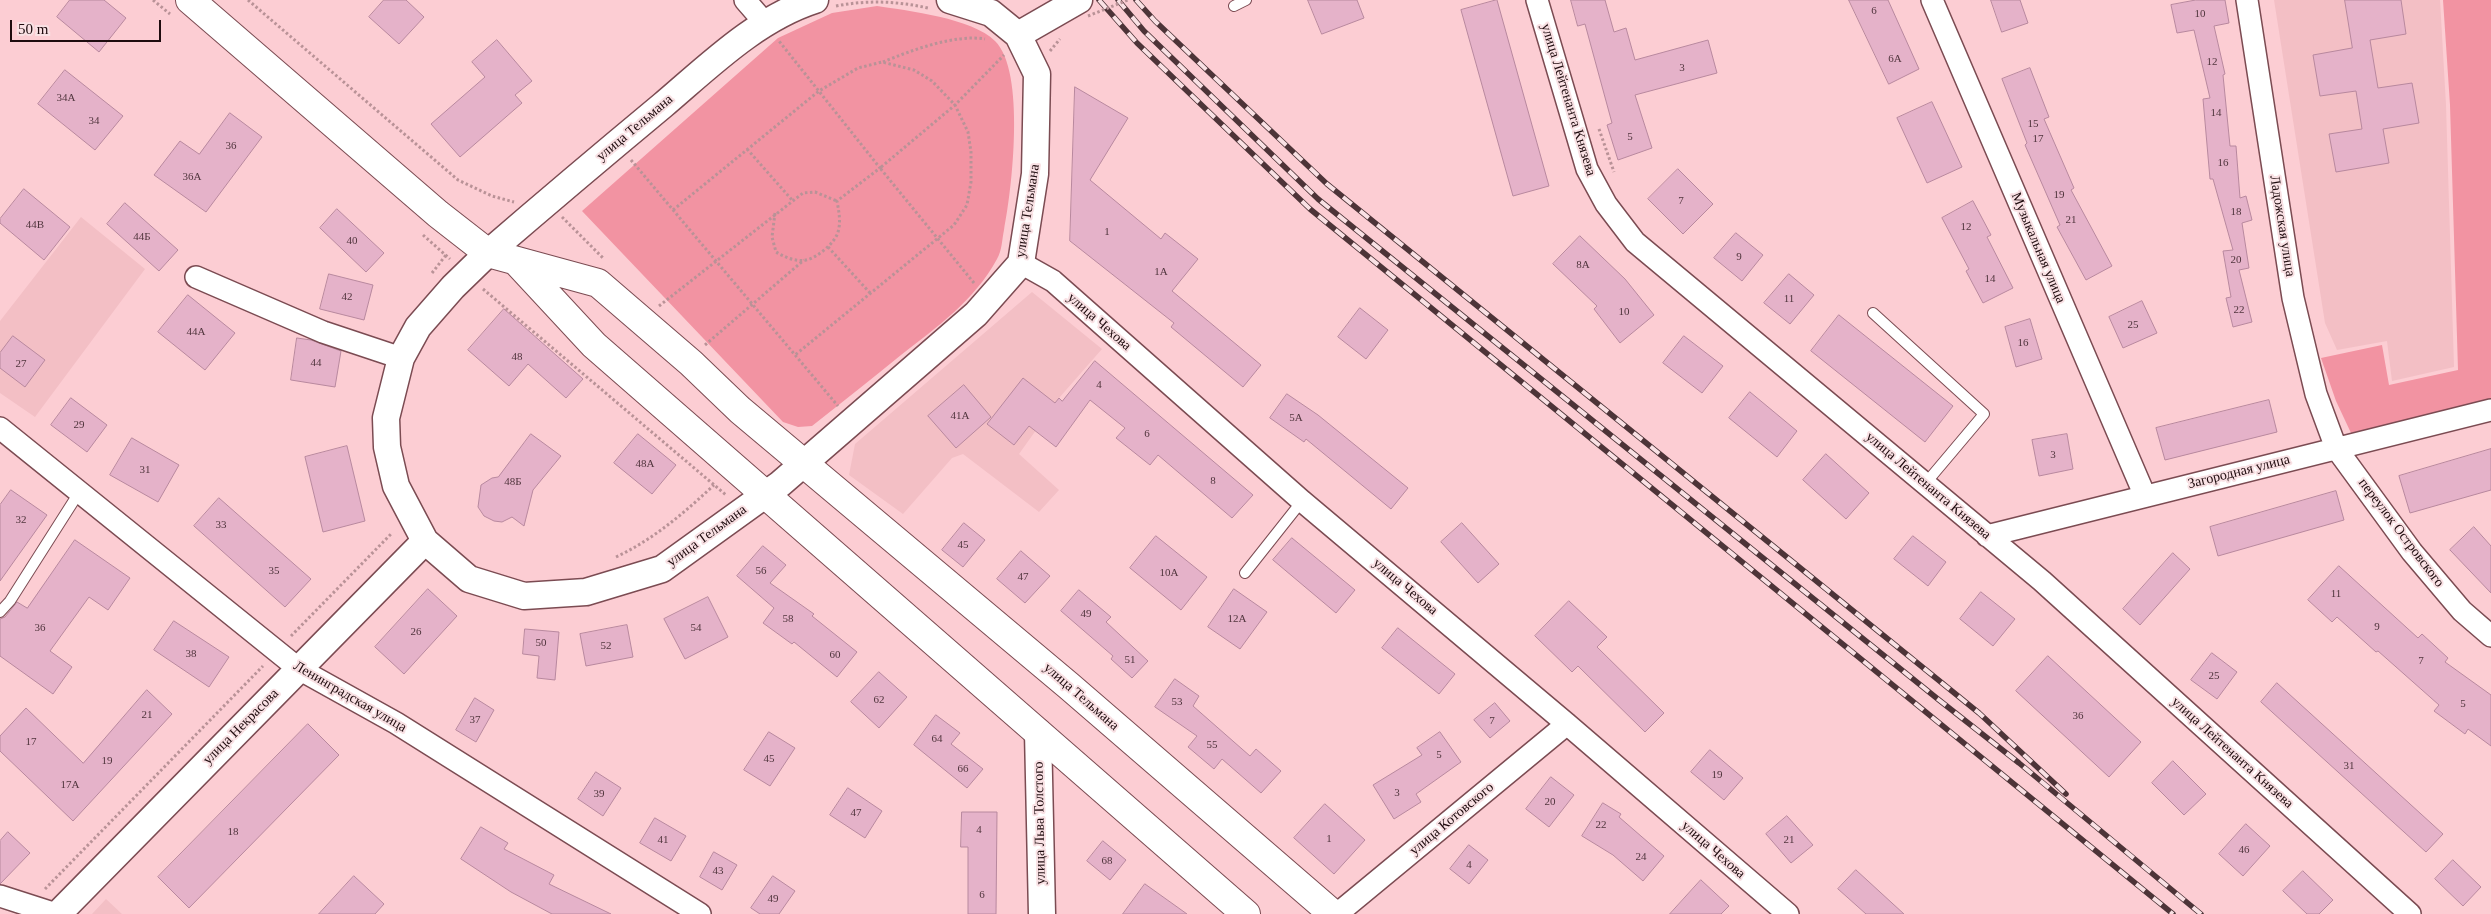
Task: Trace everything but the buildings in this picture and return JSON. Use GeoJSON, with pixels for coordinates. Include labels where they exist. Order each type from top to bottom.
{"type":"FeatureCollection","features":[{"type":"Feature","properties":{"kind":"main road","name":"улица Тельмана"},"geometry":{"type":"LineString","coordinates":[[183,10],[488,253],[598,283],[803,463],[1069,686],[1335,914]]}},
{"type":"Feature","properties":{"kind":"main road"},"geometry":{"type":"LineString","coordinates":[[516,261],[594,345],[1246,914]]}},
{"type":"Feature","properties":{"kind":"street"},"geometry":{"type":"LineString","coordinates":[[745,0],[765,23]]}},
{"type":"Feature","properties":{"kind":"street","name":"улица Тельмана"},"geometry":{"type":"LineString","coordinates":[[815,0],[799,5],[765,23],[702,72],[488,253],[466,274],[418,327],[401,358],[386,418],[388,447],[396,486],[425,542],[469,579],[524,596],[586,592],[662,569],[766,494],[803,463],[976,314],[1021,263],[1035,174],[1037,74],[991,13],[950,0]]}},
{"type":"Feature","properties":{"kind":"street","name":"улица Лейтенанта Князева"},"geometry":{"type":"LineString","coordinates":[[1537,0],[1587,169],[1606,204],[1635,242],[2042,581],[2410,914]]}},
{"type":"Feature","properties":{"kind":"street","name":"Музыкальная улица"},"geometry":{"type":"LineString","coordinates":[[1932,0],[2145,496]]}},
{"type":"Feature","properties":{"kind":"street","name":"Ладожская улица"},"geometry":{"type":"LineString","coordinates":[[2246,0],[2293,298],[2316,394],[2336,448]]}},
{"type":"Feature","properties":{"kind":"street"},"geometry":{"type":"LineString","coordinates":[[1014,42],[1082,9]]}},
{"type":"Feature","properties":{"kind":"street","name":"улица Чехова"},"geometry":{"type":"LineString","coordinates":[[1021,263],[1053,281],[1302,501],[1567,724],[1788,914]]}},
{"type":"Feature","properties":{"kind":"street"},"geometry":{"type":"LineString","coordinates":[[196,277],[323,332],[401,358]]}},
{"type":"Feature","properties":{"kind":"street","name":"Загородная улица"},"geometry":{"type":"LineString","coordinates":[[1987,536],[2491,410]]}},
{"type":"Feature","properties":{"kind":"street","name":"Ленинградская улица"},"geometry":{"type":"LineString","coordinates":[[0,428],[299,669],[396,723],[700,914]]}},
{"type":"Feature","properties":{"kind":"street","name":"переулок Островского"},"geometry":{"type":"LineString","coordinates":[[2336,448],[2412,552],[2462,611],[2491,636]]}},
{"type":"Feature","properties":{"kind":"street","name":"улица Некрасова"},"geometry":{"type":"LineString","coordinates":[[57,914],[425,542]]}},
{"type":"Feature","properties":{"kind":"street","name":"улица Котовского"},"geometry":{"type":"LineString","coordinates":[[1335,914],[1567,724]]}},
{"type":"Feature","properties":{"kind":"street","name":"улица Льва Толстого"},"geometry":{"type":"LineString","coordinates":[[1038,732],[1042,914]]}},
{"type":"Feature","properties":{"kind":"street"},"geometry":{"type":"LineString","coordinates":[[0,896],[57,914]]}},
{"type":"Feature","properties":{"kind":"lane"},"geometry":{"type":"LineString","coordinates":[[1234,6],[1246,0]]}},
{"type":"Feature","properties":{"kind":"lane"},"geometry":{"type":"LineString","coordinates":[[1873,312],[1984,414],[1925,484]]}},
{"type":"Feature","properties":{"kind":"lane"},"geometry":{"type":"LineString","coordinates":[[0,612],[10,601],[80,491]]}},
{"type":"Feature","properties":{"kind":"lane"},"geometry":{"type":"LineString","coordinates":[[1245,573],[1302,501]]}},
{"type":"Feature","properties":{"kind":"path"},"geometry":{"type":"LineString","coordinates":[[153,0],[183,10]]}},
{"type":"Feature","properties":{"kind":"path"},"geometry":{"type":"LineString","coordinates":[[248,0],[458,180],[492,196],[518,203]]}},
{"type":"Feature","properties":{"kind":"path"},"geometry":{"type":"LineString","coordinates":[[1082,9],[1128,0]]}},
{"type":"Feature","properties":{"kind":"path"},"geometry":{"type":"LineString","coordinates":[[673,210],[819,91],[858,68],[968,36],[987,39]]}},
{"type":"Feature","properties":{"kind":"path"},"geometry":{"type":"LineString","coordinates":[[1047,59],[1050,51],[1062,36]]}},
{"type":"Feature","properties":{"kind":"path"},"geometry":{"type":"LineString","coordinates":[[837,201],[880,168],[955,105],[1014,42]]}},
{"type":"Feature","properties":{"kind":"path"},"geometry":{"type":"LineString","coordinates":[[789,53],[880,168],[976,284]]}},
{"type":"Feature","properties":{"kind":"path"},"geometry":{"type":"LineString","coordinates":[[795,355],[954,225],[967,204],[971,182],[972,152],[968,132],[955,105],[932,80],[914,70],[882,62]]}},
{"type":"Feature","properties":{"kind":"path"},"geometry":{"type":"LineString","coordinates":[[1597,122],[1616,177]]}},
{"type":"Feature","properties":{"kind":"path"},"geometry":{"type":"LineString","coordinates":[[748,149],[792,200]]}},
{"type":"Feature","properties":{"kind":"path"},"geometry":{"type":"LineString","coordinates":[[630,160],[841,410]]}},
{"type":"Feature","properties":{"kind":"path"},"geometry":{"type":"LineString","coordinates":[[654,309],[803,193],[815,192],[837,201]]}},
{"type":"Feature","properties":{"kind":"path"},"geometry":{"type":"LineString","coordinates":[[698,351],[805,260],[828,247],[838,234],[840,218],[837,201]]}},
{"type":"Feature","properties":{"kind":"path"},"geometry":{"type":"LineString","coordinates":[[775,213],[772,237],[776,252],[786,258],[805,260]]}},
{"type":"Feature","properties":{"kind":"path"},"geometry":{"type":"LineString","coordinates":[[416,229],[466,274],[714,485]]}},
{"type":"Feature","properties":{"kind":"path"},"geometry":{"type":"LineString","coordinates":[[828,247],[871,294]]}},
{"type":"Feature","properties":{"kind":"path"},"geometry":{"type":"LineString","coordinates":[[29,905],[392,532]]}},
{"type":"Feature","properties":{"kind":"shaded area"},"geometry":{"type":"Polygon","coordinates":[[[2274,0],[2440,0],[2446,105],[2454,367],[2392,381],[2387,341],[2337,350],[2325,323],[2274,0]]]}},
{"type":"Feature","properties":{"kind":"shaded area"},"geometry":{"type":"Polygon","coordinates":[[[2443,0],[2491,0],[2491,401],[2351,433],[2336,401],[2321,358],[2382,345],[2389,385],[2458,370],[2450,105],[2443,0]]]}},
{"type":"Feature","properties":{"kind":"shaded area"},"geometry":{"type":"Polygon","coordinates":[[[877,6],[922,13],[956,21],[985,33],[995,41],[1005,56],[1011,78],[1014,103],[1014,132],[1013,161],[1002,245],[999,256],[988,274],[954,312],[812,426],[798,427],[783,422],[582,211],[778,38],[832,13],[877,6]]]}},
{"type":"Feature","properties":{"kind":"shaded area"},"geometry":{"type":"Polygon","coordinates":[[[81,217],[145,269],[35,417],[0,393],[0,321],[81,217]]]}},
{"type":"Feature","properties":{"kind":"shaded area"},"geometry":{"type":"Polygon","coordinates":[[[1032,292],[1102,349],[1059,398],[1019,454],[1059,490],[1039,512],[963,454],[952,458],[903,514],[849,475],[855,444],[1032,292]]]}},
{"type":"Feature","properties":{"kind":"shaded area"},"geometry":{"type":"Polygon","coordinates":[[[106,899],[122,914],[92,914],[106,899]]]}},
{"type":"Feature","properties":{"kind":"railway"},"geometry":{"type":"LineString","coordinates":[[1099,0],[1137,43],[1310,209],[2173,914]]}},
{"type":"Feature","properties":{"kind":"railway"},"geometry":{"type":"LineString","coordinates":[[1118,0],[1144,31],[1318,199],[2019,763],[2201,914]]}},
{"type":"Feature","properties":{"kind":"railway"},"geometry":{"type":"LineString","coordinates":[[1136,0],[1155,21],[1327,184],[1979,713],[2066,794]]}}]}
